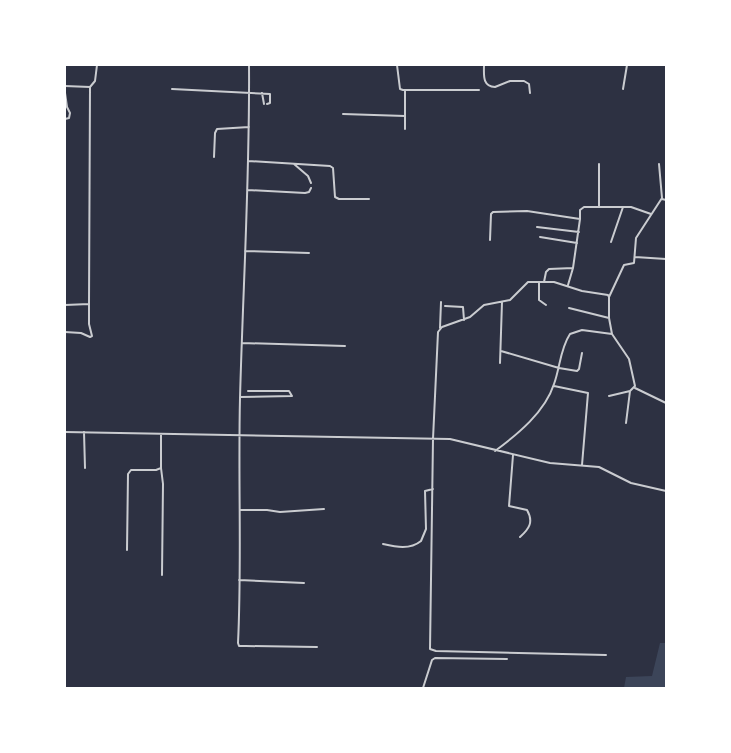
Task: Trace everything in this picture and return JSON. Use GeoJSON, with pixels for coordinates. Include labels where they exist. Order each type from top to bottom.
{"type":"FeatureCollection","features":[{"type":"Feature","properties":{"kind":"street"},"geometry":{"type":"LineString","coordinates":[[65,332],[92,336],[89,304],[90,87],[95,81],[97,65]]}},
{"type":"Feature","properties":{"kind":"street"},"geometry":{"type":"LineString","coordinates":[[249,65],[250,92],[248,190],[239,434],[240,510],[238,645],[317,647]]}},
{"type":"Feature","properties":{"kind":"street"},"geometry":{"type":"LineString","coordinates":[[397,65],[399,87],[406,90],[479,90]]}},
{"type":"Feature","properties":{"kind":"street"},"geometry":{"type":"LineString","coordinates":[[484,65],[484,80],[488,85],[495,87],[508,81],[524,82],[529,84],[530,92]]}},
{"type":"Feature","properties":{"kind":"street"},"geometry":{"type":"LineString","coordinates":[[623,89],[627,65]]}},
{"type":"Feature","properties":{"kind":"street"},"geometry":{"type":"LineString","coordinates":[[65,86],[90,87]]}},
{"type":"Feature","properties":{"kind":"street"},"geometry":{"type":"LineString","coordinates":[[172,89],[270,94],[270,103],[267,104]]}},
{"type":"Feature","properties":{"kind":"street"},"geometry":{"type":"LineString","coordinates":[[406,90],[406,129]]}},
{"type":"Feature","properties":{"kind":"street"},"geometry":{"type":"LineString","coordinates":[[65,93],[66,108],[70,115],[68,119],[65,119]]}},
{"type":"Feature","properties":{"kind":"street"},"geometry":{"type":"LineString","coordinates":[[262,94],[264,104]]}},
{"type":"Feature","properties":{"kind":"street"},"geometry":{"type":"LineString","coordinates":[[343,114],[406,116]]}},
{"type":"Feature","properties":{"kind":"street"},"geometry":{"type":"LineString","coordinates":[[214,157],[214,133],[216,129],[249,127]]}},
{"type":"Feature","properties":{"kind":"street"},"geometry":{"type":"LineString","coordinates":[[248,160],[330,166],[332,168],[334,195],[337,198],[369,199]]}},
{"type":"Feature","properties":{"kind":"street"},"geometry":{"type":"LineString","coordinates":[[294,163],[308,176],[311,183]]}},
{"type":"Feature","properties":{"kind":"street"},"geometry":{"type":"LineString","coordinates":[[599,164],[599,207]]}},
{"type":"Feature","properties":{"kind":"street"},"geometry":{"type":"LineString","coordinates":[[635,388],[628,359],[612,334],[609,318],[609,297],[623,267],[626,264],[634,263],[636,238],[662,199],[659,164]]}},
{"type":"Feature","properties":{"kind":"street"},"geometry":{"type":"LineString","coordinates":[[248,190],[305,194],[309,192],[311,188]]}},
{"type":"Feature","properties":{"kind":"street"},"geometry":{"type":"LineString","coordinates":[[662,199],[666,200]]}},
{"type":"Feature","properties":{"kind":"street"},"geometry":{"type":"LineString","coordinates":[[568,285],[573,268],[579,232],[580,208],[623,207],[640,209],[651,214]]}},
{"type":"Feature","properties":{"kind":"street"},"geometry":{"type":"LineString","coordinates":[[611,242],[623,207]]}},
{"type":"Feature","properties":{"kind":"street"},"geometry":{"type":"LineString","coordinates":[[490,240],[491,214],[493,212],[527,211],[580,219]]}},
{"type":"Feature","properties":{"kind":"street"},"geometry":{"type":"LineString","coordinates":[[537,227],[579,232]]}},
{"type":"Feature","properties":{"kind":"street"},"geometry":{"type":"LineString","coordinates":[[540,237],[577,244]]}},
{"type":"Feature","properties":{"kind":"street"},"geometry":{"type":"LineString","coordinates":[[245,250],[309,253]]}},
{"type":"Feature","properties":{"kind":"street"},"geometry":{"type":"LineString","coordinates":[[635,257],[666,259]]}},
{"type":"Feature","properties":{"kind":"street"},"geometry":{"type":"LineString","coordinates":[[544,282],[546,272],[549,269],[573,268]]}},
{"type":"Feature","properties":{"kind":"street"},"geometry":{"type":"LineString","coordinates":[[539,282],[539,300],[546,305]]}},
{"type":"Feature","properties":{"kind":"street"},"geometry":{"type":"LineString","coordinates":[[440,328],[472,316],[484,305],[512,299],[527,283],[544,282],[568,285],[579,290],[606,295],[609,297]]}},
{"type":"Feature","properties":{"kind":"street"},"geometry":{"type":"LineString","coordinates":[[441,302],[440,328],[437,341],[433,439],[431,650],[606,655]]}},
{"type":"Feature","properties":{"kind":"street"},"geometry":{"type":"LineString","coordinates":[[500,363],[502,302]]}},
{"type":"Feature","properties":{"kind":"street"},"geometry":{"type":"LineString","coordinates":[[65,305],[89,304]]}},
{"type":"Feature","properties":{"kind":"street"},"geometry":{"type":"LineString","coordinates":[[444,306],[463,306],[464,320]]}},
{"type":"Feature","properties":{"kind":"street"},"geometry":{"type":"LineString","coordinates":[[569,308],[609,318]]}},
{"type":"Feature","properties":{"kind":"street"},"geometry":{"type":"LineString","coordinates":[[495,451],[515,436],[525,426],[547,399],[554,386],[564,347],[572,333],[582,330],[612,334]]}},
{"type":"Feature","properties":{"kind":"street"},"geometry":{"type":"LineString","coordinates":[[242,343],[345,346]]}},
{"type":"Feature","properties":{"kind":"street"},"geometry":{"type":"LineString","coordinates":[[501,351],[559,368],[578,371],[582,353]]}},
{"type":"Feature","properties":{"kind":"street"},"geometry":{"type":"LineString","coordinates":[[554,386],[588,393],[582,465]]}},
{"type":"Feature","properties":{"kind":"street"},"geometry":{"type":"LineString","coordinates":[[609,396],[630,391],[635,388]]}},
{"type":"Feature","properties":{"kind":"street"},"geometry":{"type":"LineString","coordinates":[[635,388],[666,403]]}},
{"type":"Feature","properties":{"kind":"street"},"geometry":{"type":"LineString","coordinates":[[240,397],[292,396],[290,390],[248,391]]}},
{"type":"Feature","properties":{"kind":"street"},"geometry":{"type":"LineString","coordinates":[[626,423],[630,391]]}},
{"type":"Feature","properties":{"kind":"street"},"geometry":{"type":"LineString","coordinates":[[65,432],[239,434],[458,440],[495,451],[550,463],[582,465],[604,469],[637,485],[666,491]]}},
{"type":"Feature","properties":{"kind":"street"},"geometry":{"type":"LineString","coordinates":[[84,432],[85,468]]}},
{"type":"Feature","properties":{"kind":"street"},"geometry":{"type":"LineString","coordinates":[[161,434],[161,468],[163,484],[162,575]]}},
{"type":"Feature","properties":{"kind":"street"},"geometry":{"type":"LineString","coordinates":[[513,455],[509,506],[527,510],[530,519],[530,526],[520,538]]}},
{"type":"Feature","properties":{"kind":"street"},"geometry":{"type":"LineString","coordinates":[[127,550],[129,472],[132,470],[156,470],[161,468]]}},
{"type":"Feature","properties":{"kind":"street"},"geometry":{"type":"LineString","coordinates":[[383,544],[395,547],[409,547],[421,541],[426,529],[425,491],[433,489]]}},
{"type":"Feature","properties":{"kind":"street"},"geometry":{"type":"LineString","coordinates":[[240,510],[267,510],[280,512],[324,509]]}},
{"type":"Feature","properties":{"kind":"street"},"geometry":{"type":"LineString","coordinates":[[239,580],[304,583]]}},
{"type":"Feature","properties":{"kind":"street"},"geometry":{"type":"LineString","coordinates":[[423,688],[432,660],[435,658],[507,659]]}},
{"type":"Feature","properties":{"kind":"shaded area"},"geometry":{"type":"Polygon","coordinates":[[[660,643],[666,643],[666,688],[624,688],[626,677],[652,676],[660,643]]]}}]}
